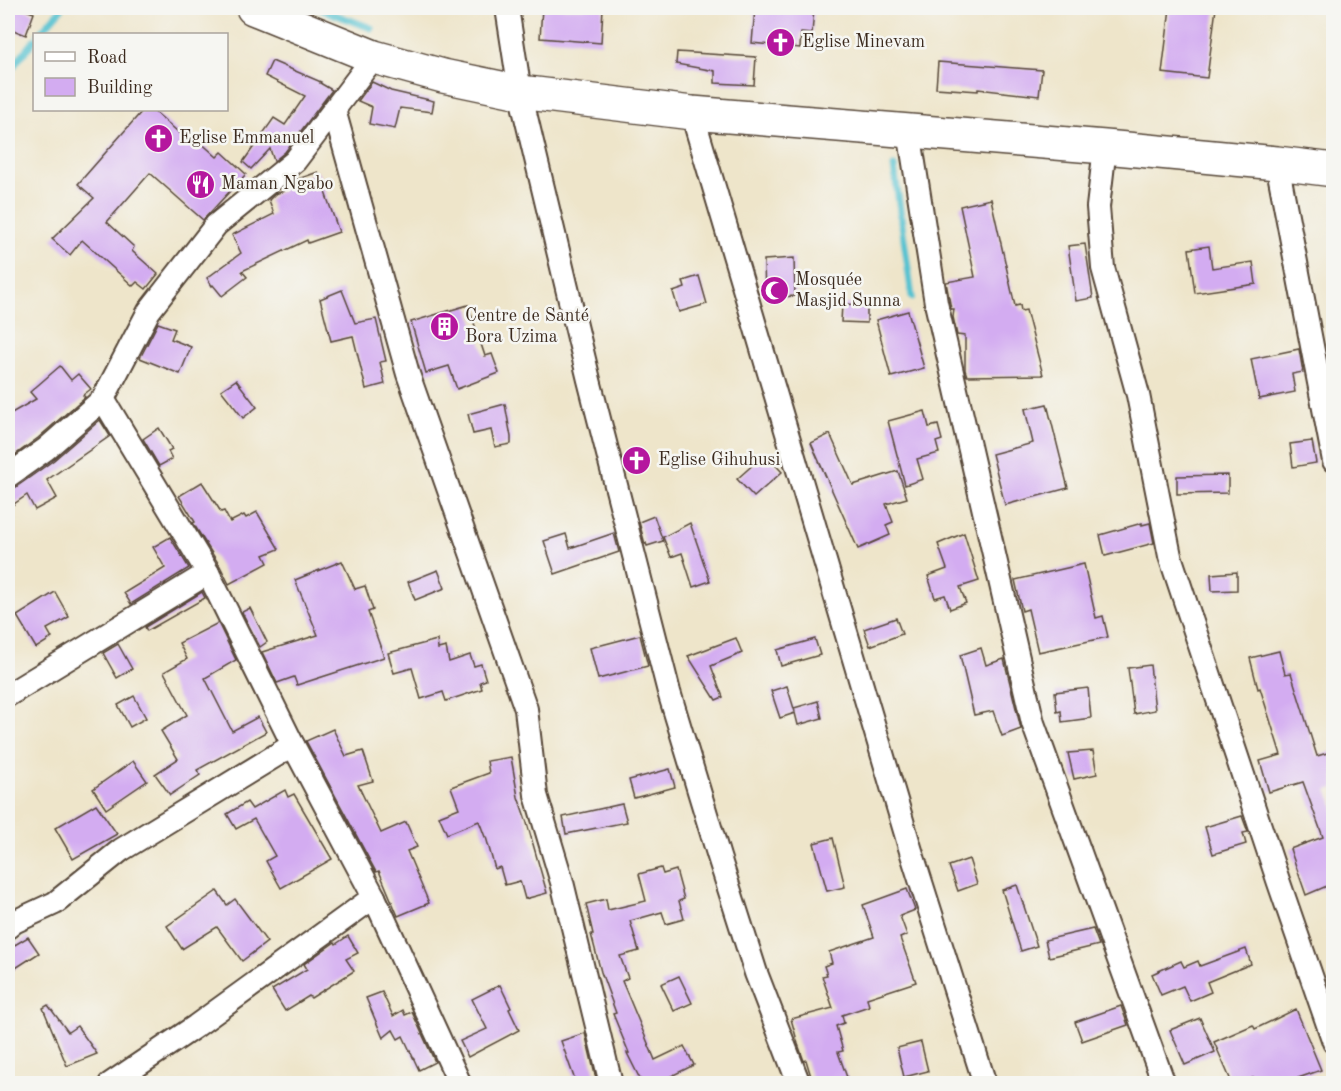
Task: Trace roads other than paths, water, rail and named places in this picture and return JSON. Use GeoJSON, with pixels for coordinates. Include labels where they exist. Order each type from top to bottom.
{"type":"FeatureCollection","features":[{"type":"Feature","properties":{"kind":"main road"},"geometry":{"type":"LineString","coordinates":[[253,8],[375,57],[443,76],[520,92],[693,112],[1105,147],[1334,170]]}},
{"type":"Feature","properties":{"kind":"street"},"geometry":{"type":"LineString","coordinates":[[507,8],[520,92],[589,380],[669,692],[718,857],[756,973],[799,1083]]}},
{"type":"Feature","properties":{"kind":"street"},"geometry":{"type":"LineString","coordinates":[[8,476],[46,449],[103,399],[149,311],[216,225],[295,161],[375,57]]}},
{"type":"Feature","properties":{"kind":"street"},"geometry":{"type":"LineString","coordinates":[[334,110],[408,374],[526,709],[536,795],[562,882],[611,1083]]}},
{"type":"Feature","properties":{"kind":"street"},"geometry":{"type":"LineString","coordinates":[[693,112],[910,851],[985,1083]]}},
{"type":"Feature","properties":{"kind":"street"},"geometry":{"type":"LineString","coordinates":[[909,130],[936,303],[1033,723],[1164,1083]]}},
{"type":"Feature","properties":{"kind":"street"},"geometry":{"type":"LineString","coordinates":[[1105,147],[1098,207],[1103,268],[1138,395],[1170,556],[1334,1042]]}},
{"type":"Feature","properties":{"kind":"street"},"geometry":{"type":"LineString","coordinates":[[1277,163],[1334,461]]}},
{"type":"Feature","properties":{"kind":"street"},"geometry":{"type":"LineString","coordinates":[[103,399],[208,573],[293,745],[375,897],[457,1082]]}},
{"type":"Feature","properties":{"kind":"street"},"geometry":{"type":"LineString","coordinates":[[8,695],[208,573]]}},
{"type":"Feature","properties":{"kind":"street"},"geometry":{"type":"LineString","coordinates":[[8,927],[56,903],[121,850],[293,745]]}},
{"type":"Feature","properties":{"kind":"street"},"geometry":{"type":"LineString","coordinates":[[110,1083],[196,1026],[375,897]]}},
{"type":"Feature","properties":{"kind":"waterway"},"geometry":{"type":"LineString","coordinates":[[40,33],[62,8]]}},
{"type":"Feature","properties":{"kind":"waterway"},"geometry":{"type":"LineString","coordinates":[[318,8],[371,28]]}},
{"type":"Feature","properties":{"kind":"waterway"},"geometry":{"type":"LineString","coordinates":[[8,73],[33,41]]}},
{"type":"Feature","properties":{"kind":"waterway"},"geometry":{"type":"LineString","coordinates":[[894,167],[912,297]]}},
{"type":"Feature","properties":{"kind":"waterway"},"geometry":{"type":"LineString","coordinates":[[8,942],[27,927]]}},
{"type":"Feature","properties":{"kind":"place","name":"Eglise Minevam"},"geometry":{"type":"Point","coordinates":[781,42]}},
{"type":"Feature","properties":{"kind":"place","name":"Eglise Emmanuel"},"geometry":{"type":"Point","coordinates":[158,138]}},
{"type":"Feature","properties":{"kind":"place","name":"Maman Ngabo"},"geometry":{"type":"Point","coordinates":[200,184]}},
{"type":"Feature","properties":{"kind":"place","name":"Mosquée Masjid Sunna"},"geometry":{"type":"Point","coordinates":[774,290]}},
{"type":"Feature","properties":{"kind":"place","name":"Centre de Santé Bora Uzima"},"geometry":{"type":"Point","coordinates":[444,326]}},
{"type":"Feature","properties":{"kind":"place","name":"Eglise Gihuhusi"},"geometry":{"type":"Point","coordinates":[637,460]}}]}
